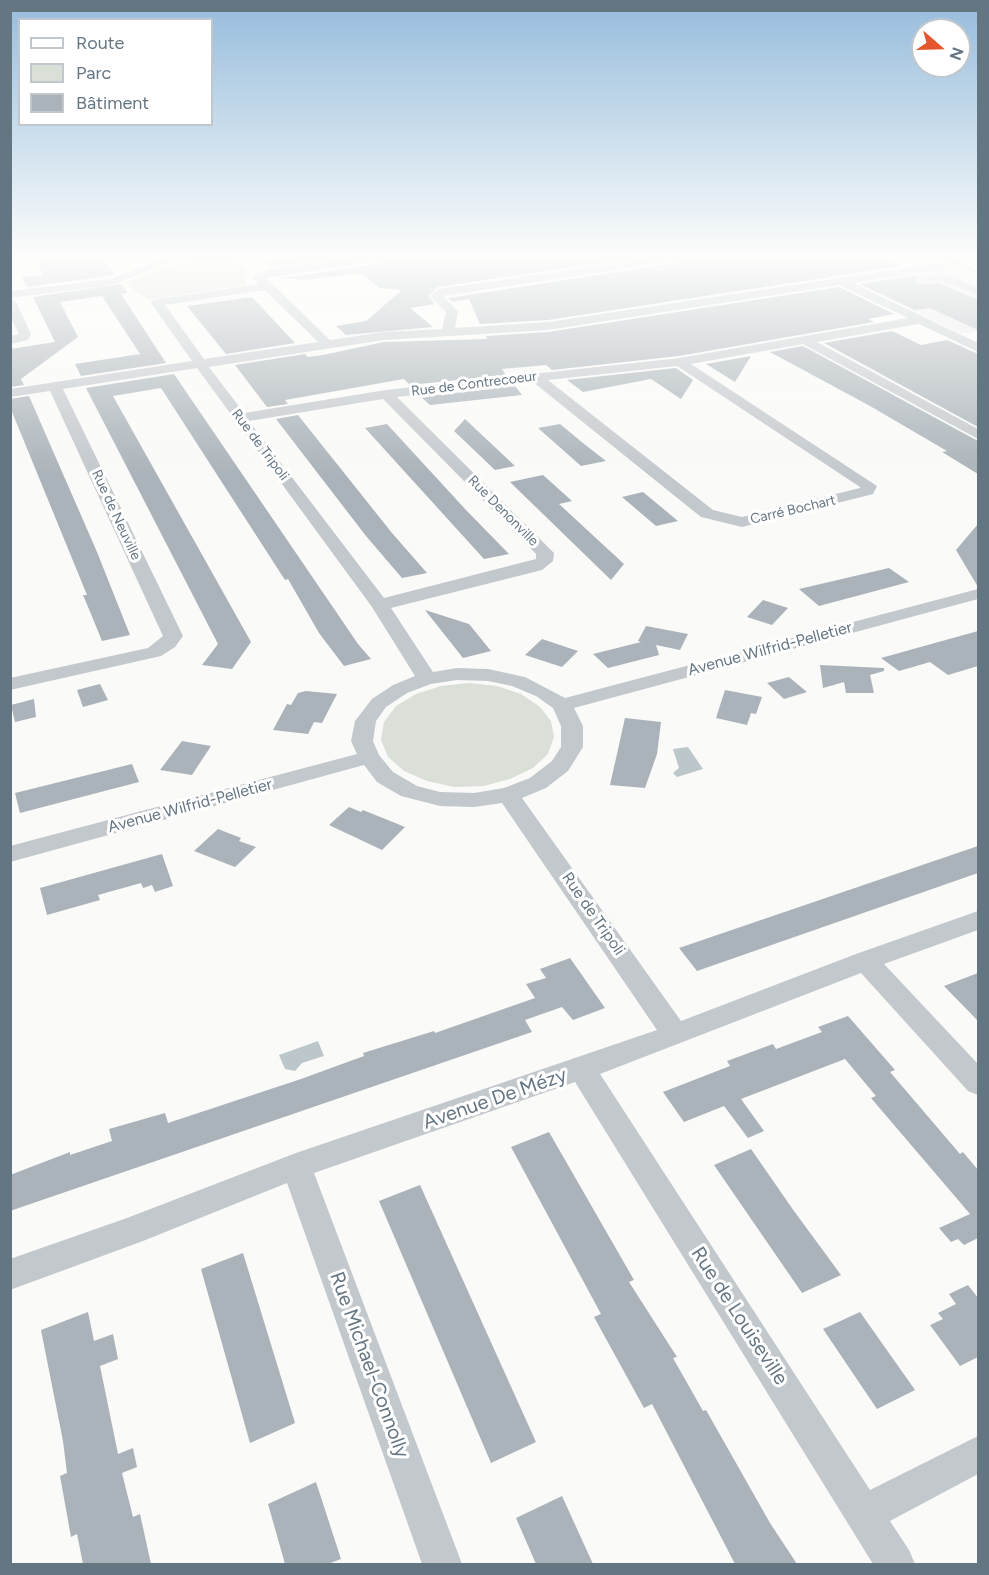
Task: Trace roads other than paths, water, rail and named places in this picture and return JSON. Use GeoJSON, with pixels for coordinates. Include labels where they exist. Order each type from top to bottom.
{"type":"FeatureCollection","features":[{"type":"Feature","properties":{"kind":"street"},"geometry":{"type":"LineString","coordinates":[[10,340],[24,337],[22,328]]}},
{"type":"Feature","properties":{"kind":"street","name":"Rue de Tripoli"},"geometry":{"type":"LineString","coordinates":[[176,328],[380,605],[427,679]]}},
{"type":"Feature","properties":{"kind":"street"},"geometry":{"type":"LineString","coordinates":[[311,328],[327,344]]}},
{"type":"Feature","properties":{"kind":"street"},"geometry":{"type":"LineString","coordinates":[[10,393],[327,344],[448,331],[498,328]]}},
{"type":"Feature","properties":{"kind":"street","name":"Rue de Contrecoeur"},"geometry":{"type":"LineString","coordinates":[[242,418],[386,394],[679,362],[857,328]]}},
{"type":"Feature","properties":{"kind":"street"},"geometry":{"type":"LineString","coordinates":[[949,328],[978,348]]}},
{"type":"Feature","properties":{"kind":"street"},"geometry":{"type":"LineString","coordinates":[[805,340],[978,435]]}},
{"type":"Feature","properties":{"kind":"street","name":"Carré Bochart"},"geometry":{"type":"LineString","coordinates":[[535,376],[707,514],[742,522],[867,491],[869,486],[679,362]]}},
{"type":"Feature","properties":{"kind":"street","name":"Rue de Neuville"},"geometry":{"type":"LineString","coordinates":[[10,684],[154,652],[168,643],[173,636],[55,386]]}},
{"type":"Feature","properties":{"kind":"street","name":"Rue Denonville"},"geometry":{"type":"LineString","coordinates":[[380,605],[536,566],[544,561],[545,553],[386,394]]}},
{"type":"Feature","properties":{"kind":"street","name":"Avenue Wilfrid-Pelletier"},"geometry":{"type":"LineString","coordinates":[[562,705],[978,594]]}},
{"type":"Feature","properties":{"kind":"street"},"geometry":{"type":"LineString","coordinates":[[457,674],[488,675],[518,681],[543,692],[562,705],[572,726],[572,747],[561,766],[538,783],[508,795],[474,800],[452,799],[410,790],[384,777],[369,757],[362,741],[366,721],[379,703],[427,679],[457,674]]}},
{"type":"Feature","properties":{"kind":"street","name":"Avenue Wilfrid-Pelletier"},"geometry":{"type":"LineString","coordinates":[[10,854],[369,757]]}},
{"type":"Feature","properties":{"kind":"street","name":"Rue de Tripoli"},"geometry":{"type":"LineString","coordinates":[[508,795],[675,1035]]}},
{"type":"Feature","properties":{"kind":"street","name":"Avenue De Mézy"},"geometry":{"type":"LineString","coordinates":[[10,1275],[132,1231],[296,1166],[582,1069],[978,920]]}},
{"type":"Feature","properties":{"kind":"street"},"geometry":{"type":"LineString","coordinates":[[866,961],[978,1083]]}},
{"type":"Feature","properties":{"kind":"street","name":"Rue de Louiseville"},"geometry":{"type":"LineString","coordinates":[[582,1069],[895,1564]]}},
{"type":"Feature","properties":{"kind":"street","name":"Rue Michael-Connolly"},"geometry":{"type":"LineString","coordinates":[[296,1166],[442,1564]]}},
{"type":"Feature","properties":{"kind":"street"},"geometry":{"type":"LineString","coordinates":[[864,1514],[978,1454]]}}]}
